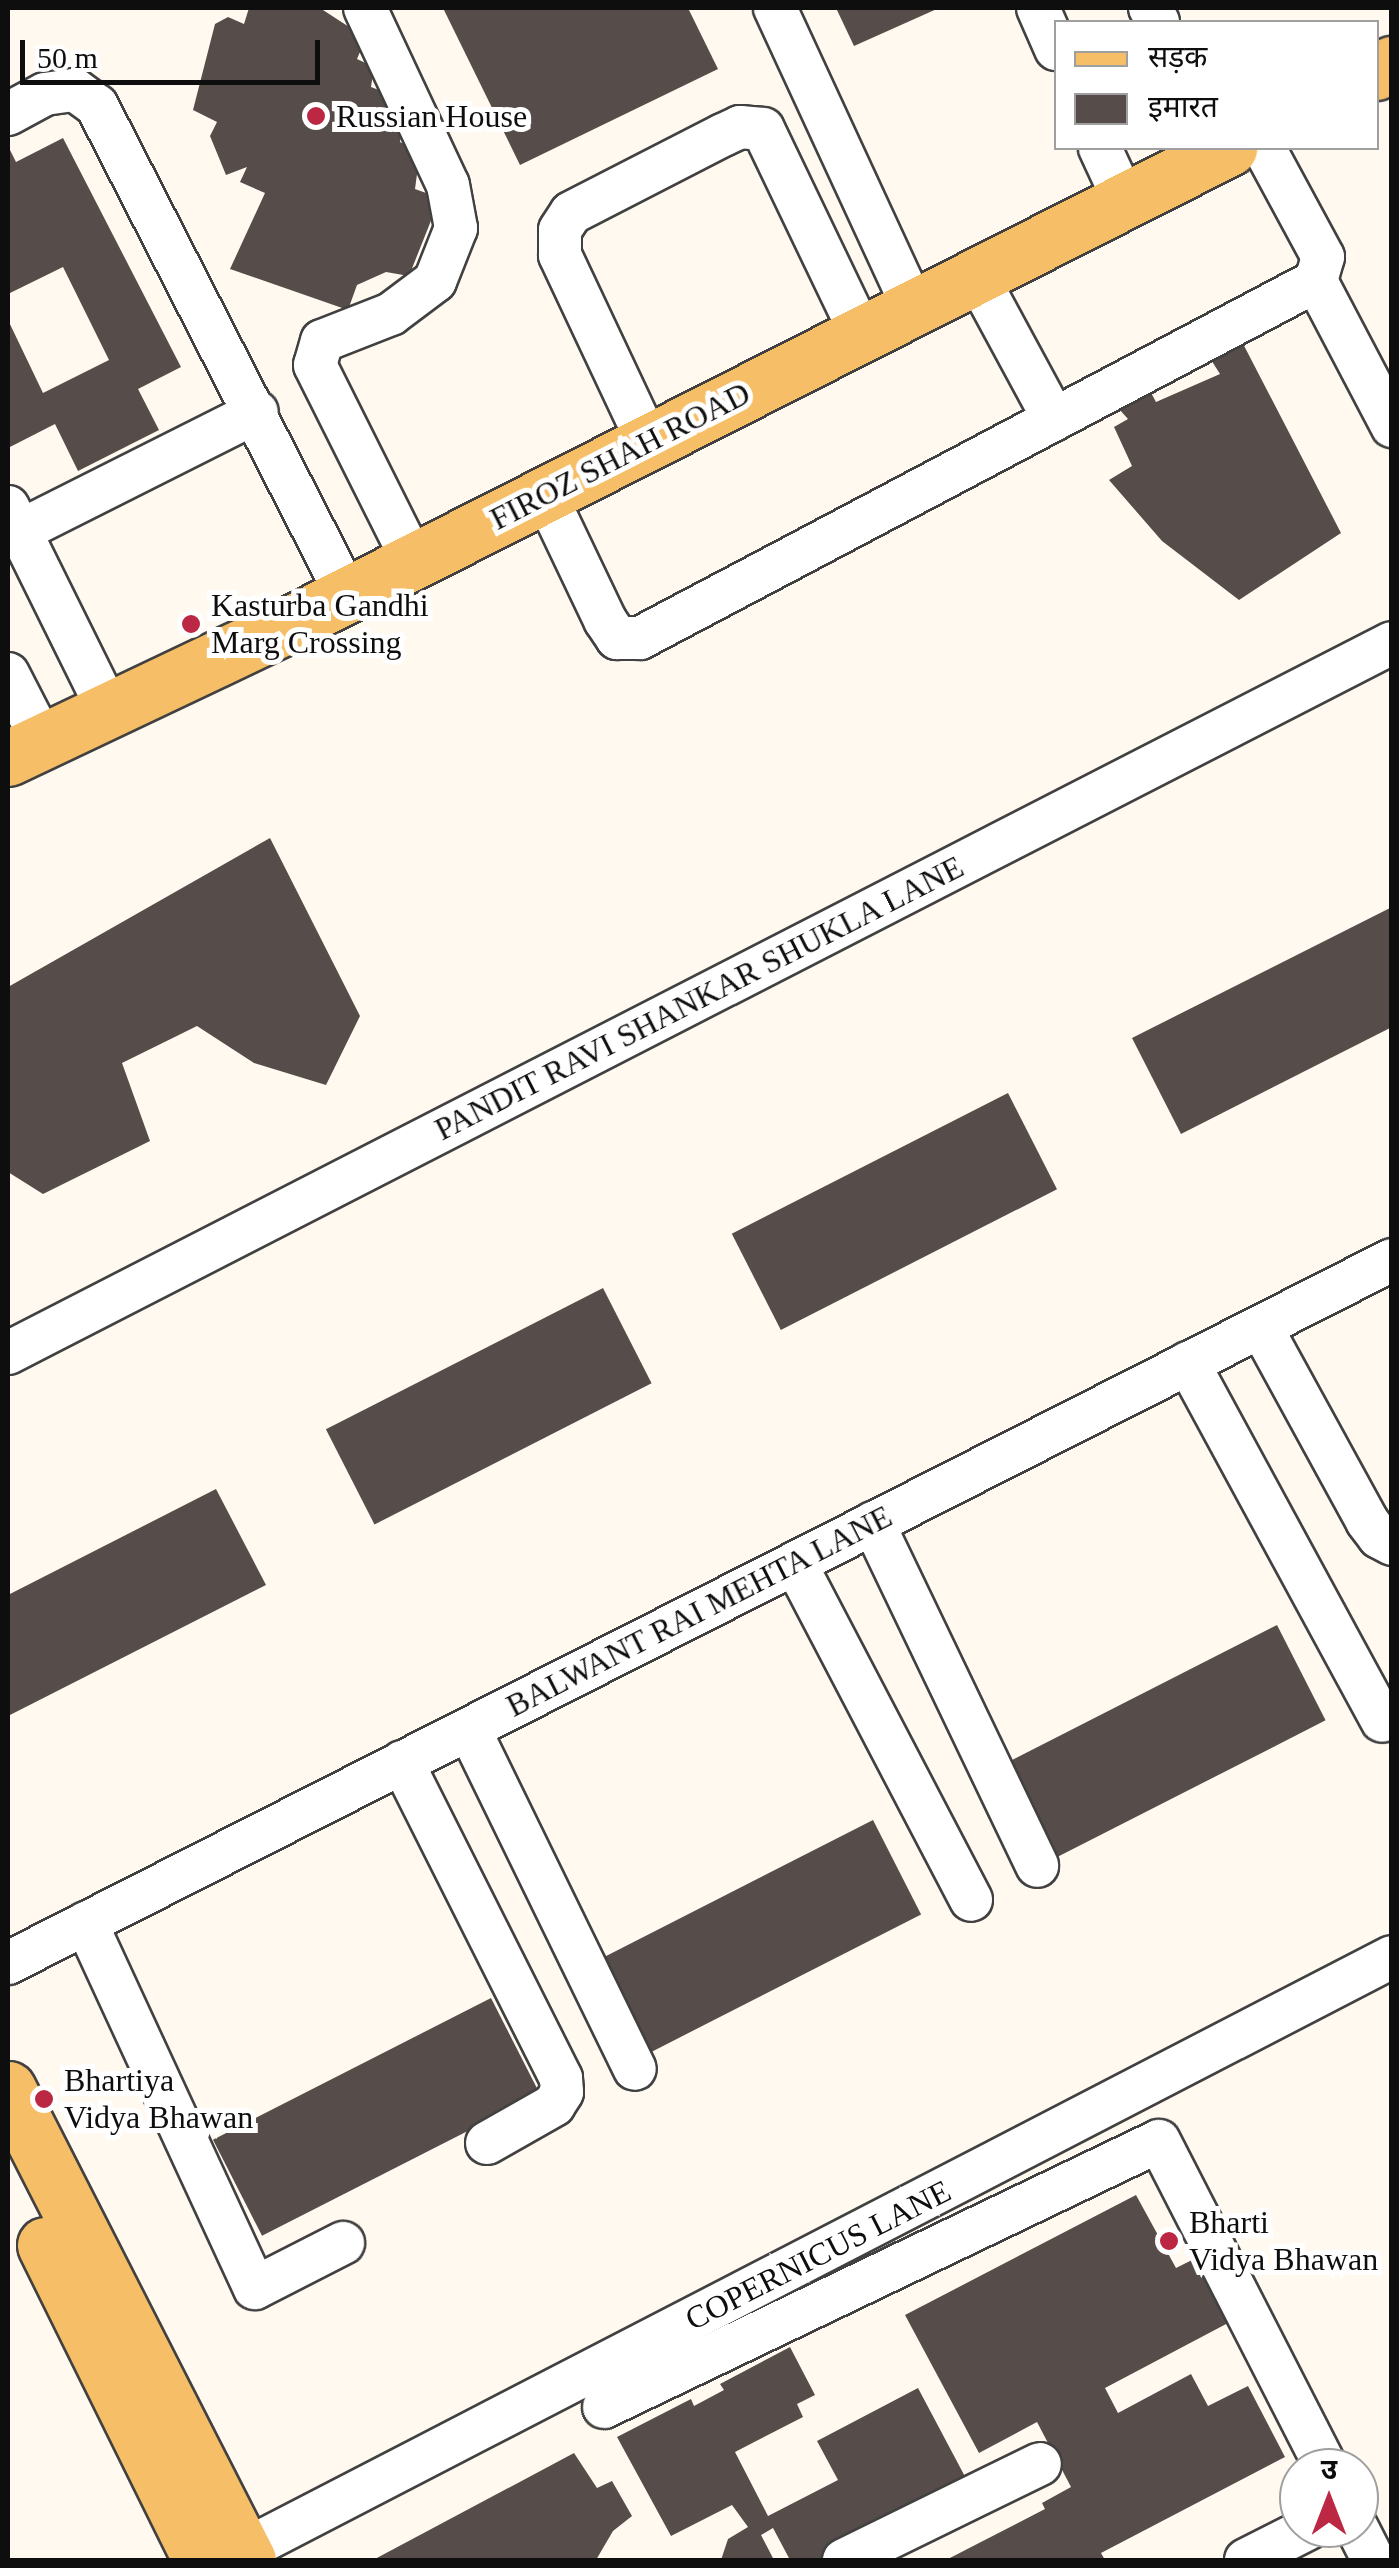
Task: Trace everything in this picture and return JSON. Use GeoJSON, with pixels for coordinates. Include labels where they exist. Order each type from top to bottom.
{"type":"FeatureCollection","features":[{"type":"Feature","properties":{"kind":"main road","name":"FIROZ SHAH ROAD"},"geometry":{"type":"LineString","coordinates":[[25,750],[414,562],[1124,200],[1230,150]]}},
{"type":"Feature","properties":{"kind":"main road"},"geometry":{"type":"LineString","coordinates":[[8,2089],[230,2557]]}},
{"type":"Feature","properties":{"kind":"main road"},"geometry":{"type":"LineString","coordinates":[[8,2170],[230,2557]]}},
{"type":"Feature","properties":{"kind":"street"},"geometry":{"type":"LineString","coordinates":[[365,8],[448,184],[456,228],[435,281],[390,314],[322,341],[315,365],[414,562]]}},
{"type":"Feature","properties":{"kind":"street"},"geometry":{"type":"LineString","coordinates":[[775,8],[913,307]]}},
{"type":"Feature","properties":{"kind":"street"},"geometry":{"type":"LineString","coordinates":[[1038,8],[1054,44]]}},
{"type":"Feature","properties":{"kind":"street"},"geometry":{"type":"LineString","coordinates":[[8,114],[44,94],[75,90],[97,106],[257,412],[347,595]]}},
{"type":"Feature","properties":{"kind":"street"},"geometry":{"type":"LineString","coordinates":[[648,442],[560,256],[560,230],[570,213],[706,144],[740,127],[764,129],[861,334]]}},
{"type":"Feature","properties":{"kind":"street"},"geometry":{"type":"LineString","coordinates":[[1101,150],[1124,200]]}},
{"type":"Feature","properties":{"kind":"street"},"geometry":{"type":"LineString","coordinates":[[1236,150],[1323,257],[1316,281],[1392,426]]}},
{"type":"Feature","properties":{"kind":"street"},"geometry":{"type":"LineString","coordinates":[[976,275],[1054,419]]}},
{"type":"Feature","properties":{"kind":"street"},"geometry":{"type":"LineString","coordinates":[[546,494],[605,620],[617,638],[640,638],[1316,281]]}},
{"type":"Feature","properties":{"kind":"street"},"geometry":{"type":"LineString","coordinates":[[109,710],[14,519],[257,412]]}},
{"type":"Feature","properties":{"kind":"street","name":"PANDIT RAVI SHANKAR SHUKLA LANE"},"geometry":{"type":"LineString","coordinates":[[8,1354],[1392,642]]}},
{"type":"Feature","properties":{"kind":"street"},"geometry":{"type":"LineString","coordinates":[[8,674],[25,750]]}},
{"type":"Feature","properties":{"kind":"street","name":"BALWANT RAI MEHTA LANE"},"geometry":{"type":"LineString","coordinates":[[8,1963],[1392,1260]]}},
{"type":"Feature","properties":{"kind":"street"},"geometry":{"type":"LineString","coordinates":[[1261,1326],[1366,1520],[1379,1537],[1392,1544]]}},
{"type":"Feature","properties":{"kind":"street"},"geometry":{"type":"LineString","coordinates":[[1188,1363],[1382,1721]]}},
{"type":"Feature","properties":{"kind":"street"},"geometry":{"type":"LineString","coordinates":[[873,1523],[1037,1866]]}},
{"type":"Feature","properties":{"kind":"street"},"geometry":{"type":"LineString","coordinates":[[795,1563],[971,1900]]}},
{"type":"Feature","properties":{"kind":"street"},"geometry":{"type":"LineString","coordinates":[[469,1728],[636,2069]]}},
{"type":"Feature","properties":{"kind":"street"},"geometry":{"type":"LineString","coordinates":[[402,1762],[561,2078],[562,2092],[554,2106],[487,2142]]}},
{"type":"Feature","properties":{"kind":"street"},"geometry":{"type":"LineString","coordinates":[[86,1923],[255,2288],[343,2242]]}},
{"type":"Feature","properties":{"kind":"street","name":"COPERNICUS LANE"},"geometry":{"type":"LineString","coordinates":[[230,2557],[1392,1957]]}},
{"type":"Feature","properties":{"kind":"street"},"geometry":{"type":"LineString","coordinates":[[604,2407],[1154,2131],[1316,2448]]}},
{"type":"Feature","properties":{"kind":"street"},"geometry":{"type":"LineString","coordinates":[[844,2560],[1040,2464]]}},
{"type":"Feature","properties":{"kind":"street"},"geometry":{"type":"LineString","coordinates":[[1246,2560],[1279,2543]]}},
{"type":"Feature","properties":{"kind":"building"},"geometry":{"type":"Polygon","coordinates":[[[249,8],[323,10],[366,38],[357,59],[374,67],[371,87],[389,94],[385,114],[403,120],[400,142],[420,152],[415,189],[440,198],[409,276],[386,272],[357,285],[348,310],[230,269],[265,193],[240,182],[247,167],[226,175],[210,136],[217,122],[193,110],[215,24],[228,17],[244,24],[249,8]]]}},
{"type":"Feature","properties":{"kind":"building"},"geometry":{"type":"Polygon","coordinates":[[[443,8],[688,8],[718,69],[520,165],[443,8]]]}},
{"type":"Feature","properties":{"kind":"building"},"geometry":{"type":"Polygon","coordinates":[[[836,8],[939,8],[854,46],[836,8]]]}},
{"type":"Feature","properties":{"kind":"building"},"geometry":{"type":"Polygon","coordinates":[[[63,138],[181,367],[138,389],[159,430],[78,471],[55,424],[8,448],[8,320],[43,393],[109,360],[63,267],[8,294],[8,146],[16,162],[63,138]]]}},
{"type":"Feature","properties":{"kind":"building"},"geometry":{"type":"Polygon","coordinates":[[[1239,336],[1341,533],[1239,600],[1162,541],[1109,480],[1132,466],[1114,427],[1128,419],[1110,399],[1148,387],[1156,402],[1220,374],[1208,355],[1239,336]]]}},
{"type":"Feature","properties":{"kind":"building"},"geometry":{"type":"Polygon","coordinates":[[[270,838],[360,1016],[326,1085],[254,1063],[197,1026],[122,1063],[150,1141],[43,1194],[8,1172],[8,987],[270,838]]]}},
{"type":"Feature","properties":{"kind":"building"},"geometry":{"type":"Polygon","coordinates":[[[1392,907],[1392,1027],[1181,1134],[1132,1038],[1392,907]]]}},
{"type":"Feature","properties":{"kind":"building"},"geometry":{"type":"Polygon","coordinates":[[[1008,1093],[1057,1189],[781,1330],[732,1234],[1008,1093]]]}},
{"type":"Feature","properties":{"kind":"building"},"geometry":{"type":"Polygon","coordinates":[[[603,1288],[652,1383],[374,1525],[326,1429],[603,1288]]]}},
{"type":"Feature","properties":{"kind":"building"},"geometry":{"type":"Polygon","coordinates":[[[216,1489],[266,1585],[8,1716],[8,1595],[216,1489]]]}},
{"type":"Feature","properties":{"kind":"building"},"geometry":{"type":"Polygon","coordinates":[[[1277,1625],[1326,1720],[1049,1861],[1001,1766],[1277,1625]]]}},
{"type":"Feature","properties":{"kind":"building"},"geometry":{"type":"Polygon","coordinates":[[[873,1820],[921,1914],[644,2056],[596,1961],[873,1820]]]}},
{"type":"Feature","properties":{"kind":"building"},"geometry":{"type":"Polygon","coordinates":[[[491,1998],[540,2094],[262,2236],[213,2140],[491,1998]]]}},
{"type":"Feature","properties":{"kind":"building"},"geometry":{"type":"Polygon","coordinates":[[[1136,2195],[1176,2268],[1194,2259],[1228,2323],[1105,2388],[1118,2413],[1191,2374],[1208,2406],[1248,2386],[1280,2448],[1279,2460],[1101,2553],[1105,2560],[946,2560],[1045,2509],[1042,2503],[1071,2487],[1037,2422],[979,2453],[905,2315],[1136,2195]]]}},
{"type":"Feature","properties":{"kind":"building"},"geometry":{"type":"Polygon","coordinates":[[[790,2347],[815,2395],[797,2404],[803,2417],[735,2452],[768,2516],[838,2480],[817,2441],[918,2388],[970,2486],[827,2560],[790,2560],[773,2528],[761,2535],[774,2560],[721,2560],[728,2539],[748,2527],[732,2505],[671,2536],[617,2437],[691,2399],[694,2406],[724,2390],[720,2384],[790,2347]]]}},
{"type":"Feature","properties":{"kind":"building"},"geometry":{"type":"Polygon","coordinates":[[[574,2453],[597,2488],[612,2481],[632,2516],[613,2531],[596,2560],[373,2560],[574,2453]]]}},
{"type":"Feature","properties":{"kind":"place","name":"Russian House"},"geometry":{"type":"Point","coordinates":[316,116]}},
{"type":"Feature","properties":{"kind":"place","name":"Kasturba Gandhi Marg Crossing"},"geometry":{"type":"Point","coordinates":[191,624]}},
{"type":"Feature","properties":{"kind":"place","name":"Bhartiya Vidya Bhawan"},"geometry":{"type":"Point","coordinates":[44,2099]}},
{"type":"Feature","properties":{"kind":"place","name":"Bharti Vidya Bhawan"},"geometry":{"type":"Point","coordinates":[1169,2241]}}]}
